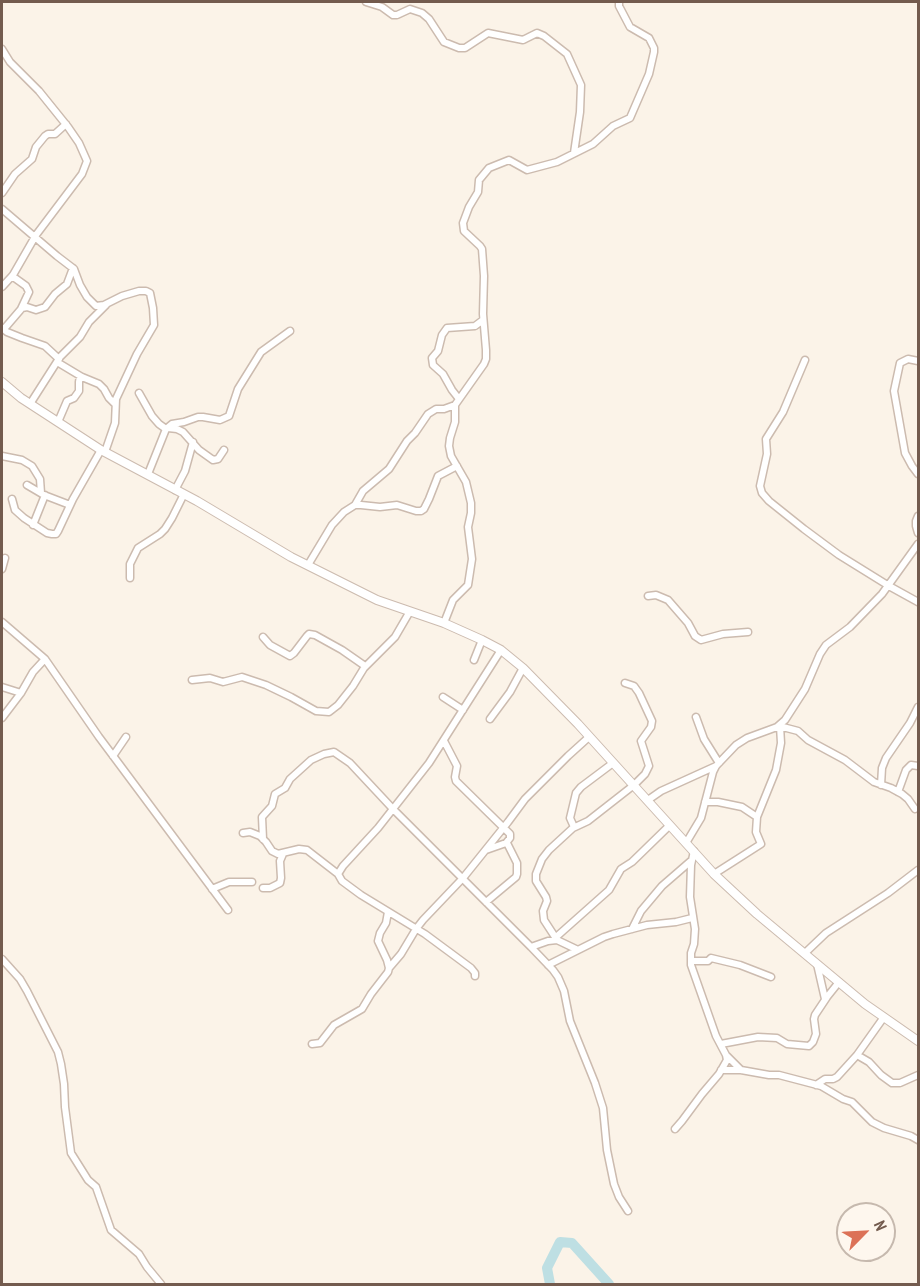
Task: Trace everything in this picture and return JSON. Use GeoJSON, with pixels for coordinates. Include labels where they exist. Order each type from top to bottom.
{"type":"FeatureCollection","features":[{"type":"Feature","properties":{"kind":"street"},"geometry":{"type":"LineString","coordinates":[[366,2],[382,7],[395,15],[410,9],[422,13],[429,19],[444,42],[459,48],[465,48],[488,33],[523,40],[537,33],[544,36],[567,54],[581,85],[574,153]]}},
{"type":"Feature","properties":{"kind":"street"},"geometry":{"type":"LineString","coordinates":[[355,506],[363,491],[388,469],[428,414],[457,402],[483,367],[486,359],[481,247],[464,231],[463,227],[469,207],[478,192],[480,179],[489,168],[509,160],[527,170],[557,162],[593,144],[613,126],[630,118],[649,74],[654,48],[649,38],[630,27],[619,2]]}},
{"type":"Feature","properties":{"kind":"street"},"geometry":{"type":"LineString","coordinates":[[2,49],[10,62],[39,91],[66,124],[79,143],[87,161],[86,166],[56,210],[35,237],[12,276],[2,287]]}},
{"type":"Feature","properties":{"kind":"street"},"geometry":{"type":"LineString","coordinates":[[2,193],[15,174],[32,159],[36,147],[45,136],[55,134],[66,124]]}},
{"type":"Feature","properties":{"kind":"street"},"geometry":{"type":"LineString","coordinates":[[2,209],[73,268],[89,300],[96,306],[106,305]]}},
{"type":"Feature","properties":{"kind":"street"},"geometry":{"type":"LineString","coordinates":[[21,309],[36,310],[45,307],[67,284],[73,268]]}},
{"type":"Feature","properties":{"kind":"street"},"geometry":{"type":"LineString","coordinates":[[12,276],[29,291],[21,309],[3,328],[22,338],[42,344],[53,352],[58,360],[80,376],[99,384],[115,404]]}},
{"type":"Feature","properties":{"kind":"street"},"geometry":{"type":"LineString","coordinates":[[12,499],[18,513],[33,525],[47,533],[56,534],[103,451],[115,423],[115,404],[119,393],[137,354],[152,329],[154,319],[148,291],[122,296],[106,305],[58,360],[30,404]]}},
{"type":"Feature","properties":{"kind":"street"},"geometry":{"type":"LineString","coordinates":[[444,623],[453,600],[468,585],[472,567],[468,527],[471,503],[466,482],[451,456],[449,446],[456,418],[457,402],[443,374],[432,361],[447,328],[475,326],[483,320]]}},
{"type":"Feature","properties":{"kind":"street"},"geometry":{"type":"LineString","coordinates":[[148,474],[167,428],[172,424],[198,417],[222,420],[229,416],[238,389],[261,352],[290,331]]}},
{"type":"Feature","properties":{"kind":"street"},"geometry":{"type":"LineString","coordinates":[[918,361],[908,359],[900,363],[894,391],[905,453],[918,474]]}},
{"type":"Feature","properties":{"kind":"street"},"geometry":{"type":"LineString","coordinates":[[805,360],[783,412],[766,439],[767,454],[761,491],[769,501],[839,555],[918,602]]}},
{"type":"Feature","properties":{"kind":"street"},"geometry":{"type":"LineString","coordinates":[[58,422],[67,401],[76,396],[79,391],[80,376]]}},
{"type":"Feature","properties":{"kind":"street"},"geometry":{"type":"LineString","coordinates":[[2,382],[30,404],[103,451],[184,494],[291,557],[377,600],[409,613],[444,623],[501,650],[523,668],[578,724],[686,843],[693,855],[757,914],[865,1004],[918,1041]]}},
{"type":"Feature","properties":{"kind":"street"},"geometry":{"type":"LineString","coordinates":[[139,393],[159,424],[180,430],[203,453],[215,461],[224,450]]}},
{"type":"Feature","properties":{"kind":"street"},"geometry":{"type":"LineString","coordinates":[[175,490],[185,471],[193,442]]}},
{"type":"Feature","properties":{"kind":"street"},"geometry":{"type":"LineString","coordinates":[[2,456],[22,460],[32,466],[40,479],[43,494],[33,525]]}},
{"type":"Feature","properties":{"kind":"street"},"geometry":{"type":"LineString","coordinates":[[308,565],[337,519],[344,512],[355,506],[371,505],[380,507],[397,505],[416,512],[421,511],[429,499],[438,476],[457,466]]}},
{"type":"Feature","properties":{"kind":"street"},"geometry":{"type":"LineString","coordinates":[[27,485],[70,506]]}},
{"type":"Feature","properties":{"kind":"street"},"geometry":{"type":"LineString","coordinates":[[130,578],[130,564],[138,548],[165,529],[184,494]]}},
{"type":"Feature","properties":{"kind":"street"},"geometry":{"type":"LineString","coordinates":[[918,516],[916,526],[918,533]]}},
{"type":"Feature","properties":{"kind":"street"},"geometry":{"type":"LineString","coordinates":[[686,843],[699,823],[717,764],[736,745],[747,738],[780,726],[805,689],[826,645],[850,627],[882,594],[918,544]]}},
{"type":"Feature","properties":{"kind":"street"},"geometry":{"type":"LineString","coordinates":[[2,569],[5,558]]}},
{"type":"Feature","properties":{"kind":"street"},"geometry":{"type":"LineString","coordinates":[[648,596],[656,595],[668,600],[688,622],[695,636],[700,640],[723,634],[748,632]]}},
{"type":"Feature","properties":{"kind":"street"},"geometry":{"type":"LineString","coordinates":[[192,680],[210,678],[224,682],[242,677],[266,685],[316,711],[329,712],[338,705],[365,666],[395,637],[409,613]]}},
{"type":"Feature","properties":{"kind":"street"},"geometry":{"type":"LineString","coordinates":[[2,622],[45,659],[113,756],[228,910]]}},
{"type":"Feature","properties":{"kind":"street"},"geometry":{"type":"LineString","coordinates":[[263,636],[270,645],[290,656],[309,634],[315,635],[365,666]]}},
{"type":"Feature","properties":{"kind":"street"},"geometry":{"type":"LineString","coordinates":[[474,660],[482,640]]}},
{"type":"Feature","properties":{"kind":"street"},"geometry":{"type":"LineString","coordinates":[[338,874],[429,763],[501,650]]}},
{"type":"Feature","properties":{"kind":"street"},"geometry":{"type":"LineString","coordinates":[[2,718],[33,672],[45,659]]}},
{"type":"Feature","properties":{"kind":"street"},"geometry":{"type":"LineString","coordinates":[[490,719],[510,692],[523,668]]}},
{"type":"Feature","properties":{"kind":"street"},"geometry":{"type":"LineString","coordinates":[[578,950],[556,939],[543,916],[547,902],[536,881],[536,874],[549,850],[572,829],[595,817],[634,785],[645,774],[649,766],[641,741],[651,728],[652,721],[639,693],[634,686],[625,683]]}},
{"type":"Feature","properties":{"kind":"street"},"geometry":{"type":"LineString","coordinates":[[2,687],[21,693]]}},
{"type":"Feature","properties":{"kind":"street"},"geometry":{"type":"LineString","coordinates":[[443,698],[463,710]]}},
{"type":"Feature","properties":{"kind":"street"},"geometry":{"type":"LineString","coordinates":[[881,785],[882,768],[886,758],[918,707]]}},
{"type":"Feature","properties":{"kind":"street"},"geometry":{"type":"LineString","coordinates":[[696,717],[717,764]]}},
{"type":"Feature","properties":{"kind":"street"},"geometry":{"type":"LineString","coordinates":[[780,726],[798,731],[808,740],[845,760],[874,782],[905,796],[915,809]]}},
{"type":"Feature","properties":{"kind":"street"},"geometry":{"type":"LineString","coordinates":[[714,874],[761,843],[756,832],[757,817],[776,770],[781,743],[780,726]]}},
{"type":"Feature","properties":{"kind":"street"},"geometry":{"type":"LineString","coordinates":[[113,756],[126,737]]}},
{"type":"Feature","properties":{"kind":"street"},"geometry":{"type":"LineString","coordinates":[[312,1044],[320,1043],[334,1025],[362,1009],[427,915],[463,878],[525,799],[589,737]]}},
{"type":"Feature","properties":{"kind":"street"},"geometry":{"type":"LineString","coordinates":[[444,741],[457,766],[454,777],[456,781],[504,827],[510,836],[507,843],[486,850]]}},
{"type":"Feature","properties":{"kind":"street"},"geometry":{"type":"LineString","coordinates":[[263,839],[262,817],[272,806],[275,794],[285,788],[290,779],[305,764],[324,754],[334,752],[367,780],[531,947],[558,977],[564,991],[570,1021],[603,1108],[607,1150],[614,1184],[628,1211]]}},
{"type":"Feature","properties":{"kind":"street"},"geometry":{"type":"LineString","coordinates":[[572,829],[574,825],[570,818],[576,793],[613,763]]}},
{"type":"Feature","properties":{"kind":"street"},"geometry":{"type":"LineString","coordinates":[[648,800],[661,791],[717,764]]}},
{"type":"Feature","properties":{"kind":"street"},"geometry":{"type":"LineString","coordinates":[[898,792],[906,770],[911,765],[918,766]]}},
{"type":"Feature","properties":{"kind":"street"},"geometry":{"type":"LineString","coordinates":[[705,802],[742,807],[757,817]]}},
{"type":"Feature","properties":{"kind":"street"},"geometry":{"type":"LineString","coordinates":[[531,947],[556,939],[606,892],[621,869],[632,862],[669,826]]}},
{"type":"Feature","properties":{"kind":"street"},"geometry":{"type":"LineString","coordinates":[[243,833],[253,833],[263,839],[272,851],[278,854],[299,849],[307,850],[338,874],[342,881],[471,968],[474,976]]}},
{"type":"Feature","properties":{"kind":"street"},"geometry":{"type":"LineString","coordinates":[[486,902],[516,877],[517,864],[507,843]]}},
{"type":"Feature","properties":{"kind":"street"},"geometry":{"type":"LineString","coordinates":[[263,888],[270,888],[280,883],[280,861],[283,854]]}},
{"type":"Feature","properties":{"kind":"street"},"geometry":{"type":"LineString","coordinates":[[675,1129],[727,1061],[716,1036],[691,961],[694,936],[690,897],[693,855]]}},
{"type":"Feature","properties":{"kind":"street"},"geometry":{"type":"LineString","coordinates":[[632,929],[641,911],[657,891],[693,855]]}},
{"type":"Feature","properties":{"kind":"street"},"geometry":{"type":"LineString","coordinates":[[805,952],[826,933],[888,893],[918,870]]}},
{"type":"Feature","properties":{"kind":"street"},"geometry":{"type":"LineString","coordinates":[[909,877],[918,876]]}},
{"type":"Feature","properties":{"kind":"street"},"geometry":{"type":"LineString","coordinates":[[212,889],[229,882],[252,882]]}},
{"type":"Feature","properties":{"kind":"street"},"geometry":{"type":"LineString","coordinates":[[388,912],[378,941],[389,968]]}},
{"type":"Feature","properties":{"kind":"street"},"geometry":{"type":"LineString","coordinates":[[548,965],[604,937],[632,929],[692,918]]}},
{"type":"Feature","properties":{"kind":"street"},"geometry":{"type":"LineString","coordinates":[[691,961],[708,961],[711,958],[740,965],[771,977]]}},
{"type":"Feature","properties":{"kind":"street"},"geometry":{"type":"LineString","coordinates":[[2,959],[27,991],[56,1047],[62,1064],[71,1153],[88,1180],[96,1187],[111,1230],[141,1256],[161,1284]]}},
{"type":"Feature","properties":{"kind":"street"},"geometry":{"type":"LineString","coordinates":[[817,963],[825,999]]}},
{"type":"Feature","properties":{"kind":"street"},"geometry":{"type":"LineString","coordinates":[[721,1044],[758,1037],[777,1038],[787,1044],[809,1046],[816,1034],[814,1017],[839,982]]}},
{"type":"Feature","properties":{"kind":"street"},"geometry":{"type":"LineString","coordinates":[[816,1085],[825,1079],[837,1077],[857,1055],[884,1017]]}},
{"type":"Feature","properties":{"kind":"street"},"geometry":{"type":"LineString","coordinates":[[726,1055],[741,1070]]}},
{"type":"Feature","properties":{"kind":"street"},"geometry":{"type":"LineString","coordinates":[[857,1055],[869,1062],[892,1083],[900,1083],[918,1075]]}},
{"type":"Feature","properties":{"kind":"street"},"geometry":{"type":"LineString","coordinates":[[721,1070],[741,1070],[816,1085],[852,1102],[872,1122],[918,1140]]}},
{"type":"Feature","properties":{"kind":"waterway"},"geometry":{"type":"LineString","coordinates":[[550,1284],[547,1268],[560,1242],[572,1243],[609,1284]]}}]}
